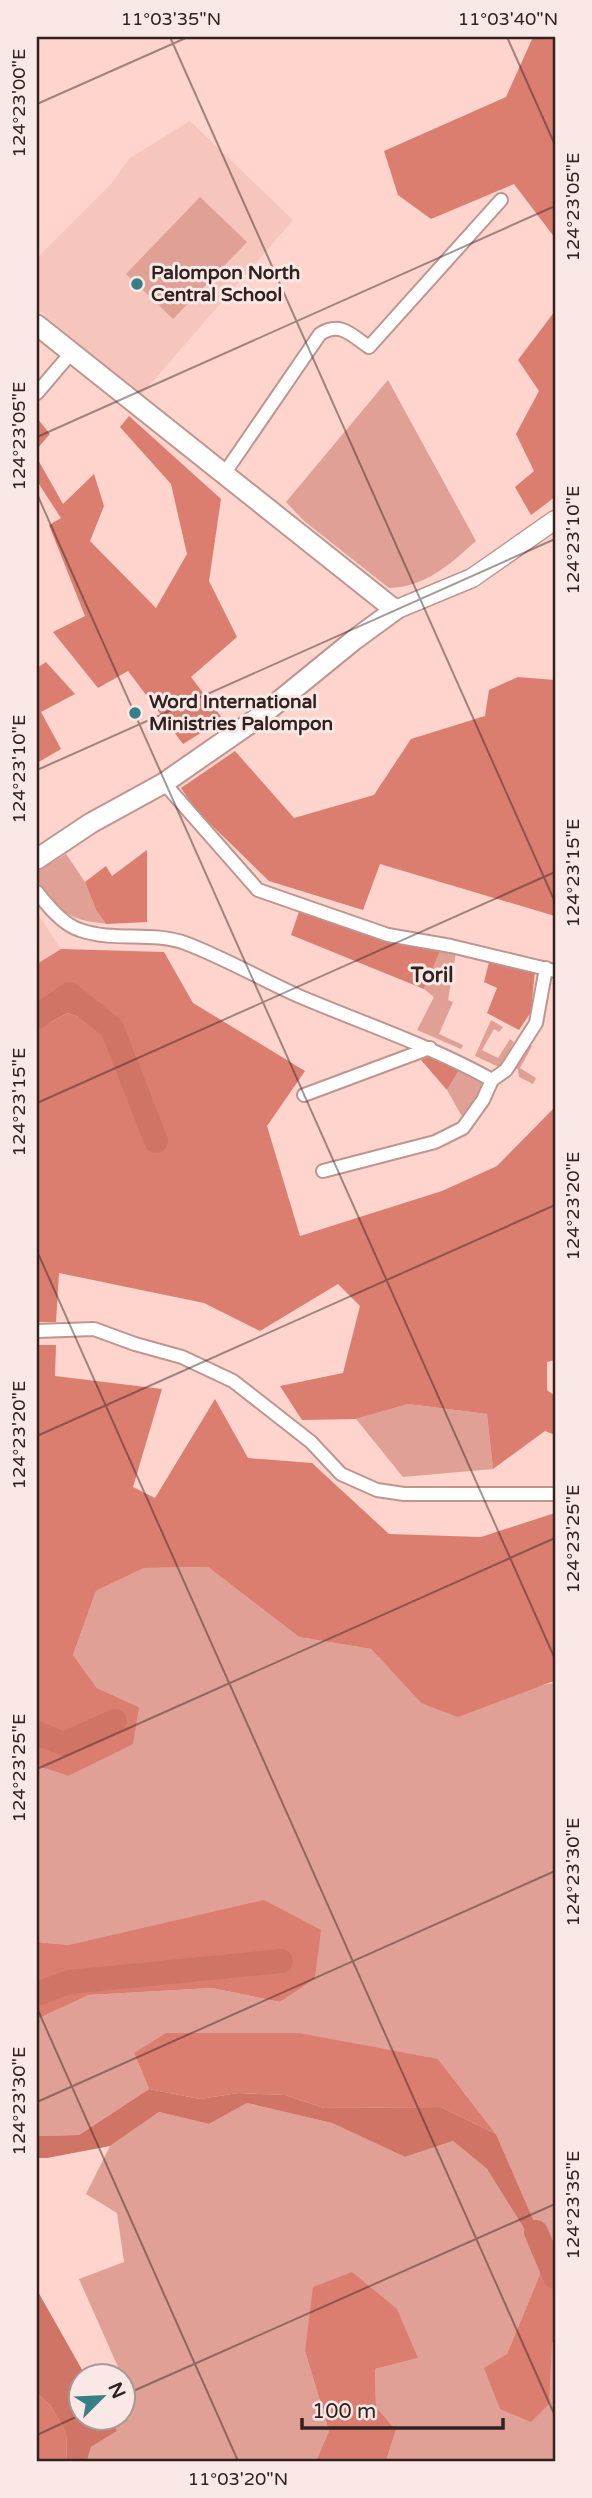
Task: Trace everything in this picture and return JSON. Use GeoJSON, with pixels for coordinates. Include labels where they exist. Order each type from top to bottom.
{"type":"FeatureCollection","features":[{"type":"Feature","properties":{"kind":"main road"},"geometry":{"type":"LineString","coordinates":[[37,325],[395,610]]}},
{"type":"Feature","properties":{"kind":"main road"},"geometry":{"type":"LineString","coordinates":[[37,859],[91,823],[164,783],[262,715],[354,639],[395,610],[472,578],[555,520]]}},
{"type":"Feature","properties":{"kind":"street"},"geometry":{"type":"LineString","coordinates":[[224,474],[320,334],[330,328],[344,329],[369,347],[501,200]]}},
{"type":"Feature","properties":{"kind":"street"},"geometry":{"type":"LineString","coordinates":[[37,393],[71,353]]}},
{"type":"Feature","properties":{"kind":"street"},"geometry":{"type":"LineString","coordinates":[[164,783],[258,890],[388,935],[451,946],[550,969],[536,1023],[506,1070],[492,1080],[483,1100],[463,1128],[435,1142],[323,1171]]}},
{"type":"Feature","properties":{"kind":"street"},"geometry":{"type":"LineString","coordinates":[[37,892],[48,907],[76,930],[97,935],[153,936],[184,943],[302,997],[430,1048],[492,1080]]}},
{"type":"Feature","properties":{"kind":"street"},"geometry":{"type":"LineString","coordinates":[[304,1096],[430,1048]]}},
{"type":"Feature","properties":{"kind":"street"},"geometry":{"type":"LineString","coordinates":[[37,1331],[94,1329],[182,1357],[233,1381],[311,1442],[341,1474],[377,1490],[404,1494],[555,1494]]}},
{"type":"Feature","properties":{"kind":"shaded area"},"geometry":{"type":"Polygon","coordinates":[[[533,37],[555,37],[555,238],[514,184],[431,219],[398,195],[384,151],[506,97],[533,37]]]}},
{"type":"Feature","properties":{"kind":"shaded area","name":"Palompon North Central School"},"geometry":{"type":"Polygon","coordinates":[[[190,121],[293,220],[141,395],[37,309],[37,258],[111,184],[130,158],[190,121]]]}},
{"type":"Feature","properties":{"kind":"shaded area"},"geometry":{"type":"Polygon","coordinates":[[[200,197],[247,242],[173,319],[126,274],[200,197]]]}},
{"type":"Feature","properties":{"kind":"shaded area"},"geometry":{"type":"Polygon","coordinates":[[[555,311],[555,497],[531,515],[515,487],[534,471],[516,434],[539,391],[518,360],[555,311]]]}},
{"type":"Feature","properties":{"kind":"shaded area"},"geometry":{"type":"Polygon","coordinates":[[[388,380],[476,541],[447,566],[426,579],[402,587],[389,588],[304,521],[286,502],[388,380]]]}},
{"type":"Feature","properties":{"kind":"shaded area"},"geometry":{"type":"Polygon","coordinates":[[[129,416],[221,499],[209,581],[237,637],[191,677],[223,719],[183,744],[128,671],[98,688],[53,632],[85,616],[49,525],[61,518],[37,481],[37,458],[63,504],[94,474],[104,506],[90,541],[156,608],[187,554],[171,484],[120,427],[129,416]]]}},
{"type":"Feature","properties":{"kind":"shaded area"},"geometry":{"type":"Polygon","coordinates":[[[37,418],[50,434],[37,449],[37,418]]]}},
{"type":"Feature","properties":{"kind":"shaded area"},"geometry":{"type":"Polygon","coordinates":[[[46,662],[75,694],[41,712],[61,749],[37,763],[37,668],[46,662]]]}},
{"type":"Feature","properties":{"kind":"shaded area"},"geometry":{"type":"Polygon","coordinates":[[[518,677],[555,680],[555,916],[380,864],[363,910],[269,881],[196,810],[181,788],[235,751],[294,818],[374,795],[411,739],[485,716],[489,690],[518,677]]]}},
{"type":"Feature","properties":{"kind":"shaded area"},"geometry":{"type":"Polygon","coordinates":[[[147,850],[147,922],[106,924],[96,910],[85,882],[106,866],[112,876],[147,850]]]}},
{"type":"Feature","properties":{"kind":"shaded area"},"geometry":{"type":"Polygon","coordinates":[[[66,854],[85,882],[96,910],[106,924],[70,915],[50,900],[41,886],[37,872],[66,854]]]}},
{"type":"Feature","properties":{"kind":"shaded area"},"geometry":{"type":"Polygon","coordinates":[[[300,909],[441,949],[424,989],[291,935],[300,909]]]}},
{"type":"Feature","properties":{"kind":"shaded area"},"geometry":{"type":"Polygon","coordinates":[[[37,913],[61,949],[37,964],[37,913]]]}},
{"type":"Feature","properties":{"kind":"shaded area"},"geometry":{"type":"Polygon","coordinates":[[[61,949],[164,952],[193,1003],[305,1071],[267,1126],[300,1236],[442,1191],[497,1166],[555,1107],[555,1360],[547,1362],[547,1390],[555,1396],[555,1435],[545,1431],[493,1469],[487,1414],[408,1404],[356,1419],[302,1420],[280,1386],[343,1373],[360,1306],[338,1284],[260,1331],[204,1303],[59,1273],[56,1322],[37,1322],[37,1029],[68,1013],[93,1022],[115,1051],[124,1046],[66,988],[37,1007],[37,964],[61,949]]]}},
{"type":"Feature","properties":{"kind":"shaded area"},"geometry":{"type":"Polygon","coordinates":[[[441,949],[456,952],[448,1000],[453,1002],[439,1034],[463,1045],[461,1049],[417,1030],[434,997],[424,989],[441,949]]]}},
{"type":"Feature","properties":{"kind":"shaded area"},"geometry":{"type":"Polygon","coordinates":[[[490,958],[535,970],[531,1012],[519,1030],[487,1013],[497,988],[484,982],[490,958]]]}},
{"type":"Feature","properties":{"kind":"shaded area"},"geometry":{"type":"Polygon","coordinates":[[[65,988],[94,1005],[125,1047],[115,1052],[93,1022],[68,1013],[37,1029],[37,1007],[65,988]]]}},
{"type":"Feature","properties":{"kind":"shaded area"},"geometry":{"type":"Polygon","coordinates":[[[491,1020],[503,1027],[499,1032],[494,1029],[482,1050],[498,1058],[510,1039],[514,1042],[499,1067],[475,1056],[491,1020]]]}},
{"type":"Feature","properties":{"kind":"shaded area"},"geometry":{"type":"Polygon","coordinates":[[[529,1045],[532,1046],[520,1068],[536,1078],[533,1084],[519,1077],[518,1069],[514,1069],[529,1045]]]}},
{"type":"Feature","properties":{"kind":"shaded area"},"geometry":{"type":"Polygon","coordinates":[[[433,1054],[461,1067],[447,1090],[421,1060],[433,1054]]]}},
{"type":"Feature","properties":{"kind":"shaded area"},"geometry":{"type":"Polygon","coordinates":[[[461,1067],[484,1081],[486,1089],[464,1120],[447,1090],[461,1067]]]}},
{"type":"Feature","properties":{"kind":"shaded area"},"geometry":{"type":"Polygon","coordinates":[[[37,1345],[56,1345],[55,1376],[162,1389],[133,1487],[155,1498],[215,1399],[248,1458],[312,1463],[389,1534],[481,1537],[555,1513],[555,1683],[551,1682],[458,1717],[421,1703],[371,1649],[299,1637],[208,1567],[144,1568],[96,1591],[73,1655],[97,1688],[139,1707],[133,1744],[68,1776],[37,1766],[37,1345]]]}},
{"type":"Feature","properties":{"kind":"shaded area"},"geometry":{"type":"Polygon","coordinates":[[[408,1404],[487,1414],[493,1469],[403,1477],[356,1419],[408,1404]]]}},
{"type":"Feature","properties":{"kind":"shaded area"},"geometry":{"type":"Polygon","coordinates":[[[208,1567],[299,1637],[371,1649],[421,1703],[555,1683],[555,2265],[496,2134],[438,2059],[134,2053],[149,2089],[79,2135],[37,2136],[37,2019],[89,1995],[212,1988],[280,2002],[315,1979],[320,1930],[69,1945],[37,1942],[37,1766],[68,1776],[139,1707],[97,1688],[73,1655],[96,1591],[144,1568],[208,1567]]]}},
{"type":"Feature","properties":{"kind":"shaded area"},"geometry":{"type":"Polygon","coordinates":[[[264,1900],[321,1930],[315,1979],[280,2002],[212,1988],[89,1995],[37,2019],[37,1942],[69,1945],[264,1900]]]}},
{"type":"Feature","properties":{"kind":"shaded area"},"geometry":{"type":"Polygon","coordinates":[[[166,2033],[299,2033],[438,2059],[496,2134],[441,2107],[324,2108],[285,2095],[238,2093],[200,2099],[149,2089],[134,2053],[166,2033]]]}},
{"type":"Feature","properties":{"kind":"shaded area"},"geometry":{"type":"Polygon","coordinates":[[[149,2089],[200,2099],[238,2093],[285,2095],[324,2108],[441,2107],[496,2134],[553,2265],[545,2262],[487,2169],[453,2141],[405,2157],[332,2123],[247,2103],[209,2124],[159,2112],[110,2146],[37,2158],[37,2136],[79,2135],[149,2089]]]}},
{"type":"Feature","properties":{"kind":"shaded area"},"geometry":{"type":"Polygon","coordinates":[[[247,2103],[332,2123],[405,2157],[453,2141],[487,2169],[545,2262],[507,2354],[555,2341],[555,2461],[386,2461],[396,2430],[376,2407],[375,2369],[418,2358],[305,2351],[329,2431],[316,2461],[87,2461],[91,2447],[115,2432],[136,2432],[136,2362],[116,2362],[79,2279],[124,2262],[117,2213],[86,2194],[110,2146],[159,2112],[209,2124],[247,2103]]]}},
{"type":"Feature","properties":{"kind":"shaded area"},"geometry":{"type":"Polygon","coordinates":[[[545,2262],[555,2265],[555,2341],[552,2343],[549,2404],[531,2422],[500,2409],[484,2368],[507,2354],[545,2262]]]}},
{"type":"Feature","properties":{"kind":"shaded area"},"geometry":{"type":"Polygon","coordinates":[[[352,2272],[397,2309],[418,2358],[375,2369],[376,2407],[396,2430],[386,2461],[316,2461],[329,2431],[305,2351],[313,2287],[352,2272]]]}},
{"type":"Feature","properties":{"kind":"shaded area"},"geometry":{"type":"Polygon","coordinates":[[[37,2290],[78,2362],[66,2362],[66,2432],[50,2405],[37,2393],[37,2290]]]}},
{"type":"Feature","properties":{"kind":"shaded area"},"geometry":{"type":"Polygon","coordinates":[[[37,2393],[50,2405],[66,2432],[67,2461],[37,2461],[37,2393]]]}},
{"type":"Feature","properties":{"kind":"shaded area"},"geometry":{"type":"Polygon","coordinates":[[[66,2432],[115,2432],[91,2447],[87,2461],[67,2461],[66,2432]]]}},
{"type":"Feature","properties":{"kind":"waterway"},"geometry":{"type":"LineString","coordinates":[[37,1017],[69,994],[112,1028],[156,1141]]}},
{"type":"Feature","properties":{"kind":"waterway"},"geometry":{"type":"LineString","coordinates":[[37,1733],[64,1744],[115,1721]]}},
{"type":"Feature","properties":{"kind":"waterway"},"geometry":{"type":"LineString","coordinates":[[37,1994],[69,1982],[281,1961]]}},
{"type":"Feature","properties":{"kind":"waterway"},"geometry":{"type":"LineString","coordinates":[[536,2232],[555,2277]]}},
{"type":"Feature","properties":{"kind":"place","name":"Palompon North Central School"},"geometry":{"type":"Point","coordinates":[137,284]}},
{"type":"Feature","properties":{"kind":"place","name":"Word International Ministries Palompon"},"geometry":{"type":"Point","coordinates":[135,713]}},
{"type":"Feature","properties":{"kind":"district","name":"Toril"},"geometry":{"type":"Point","coordinates":[432,975]}}]}
